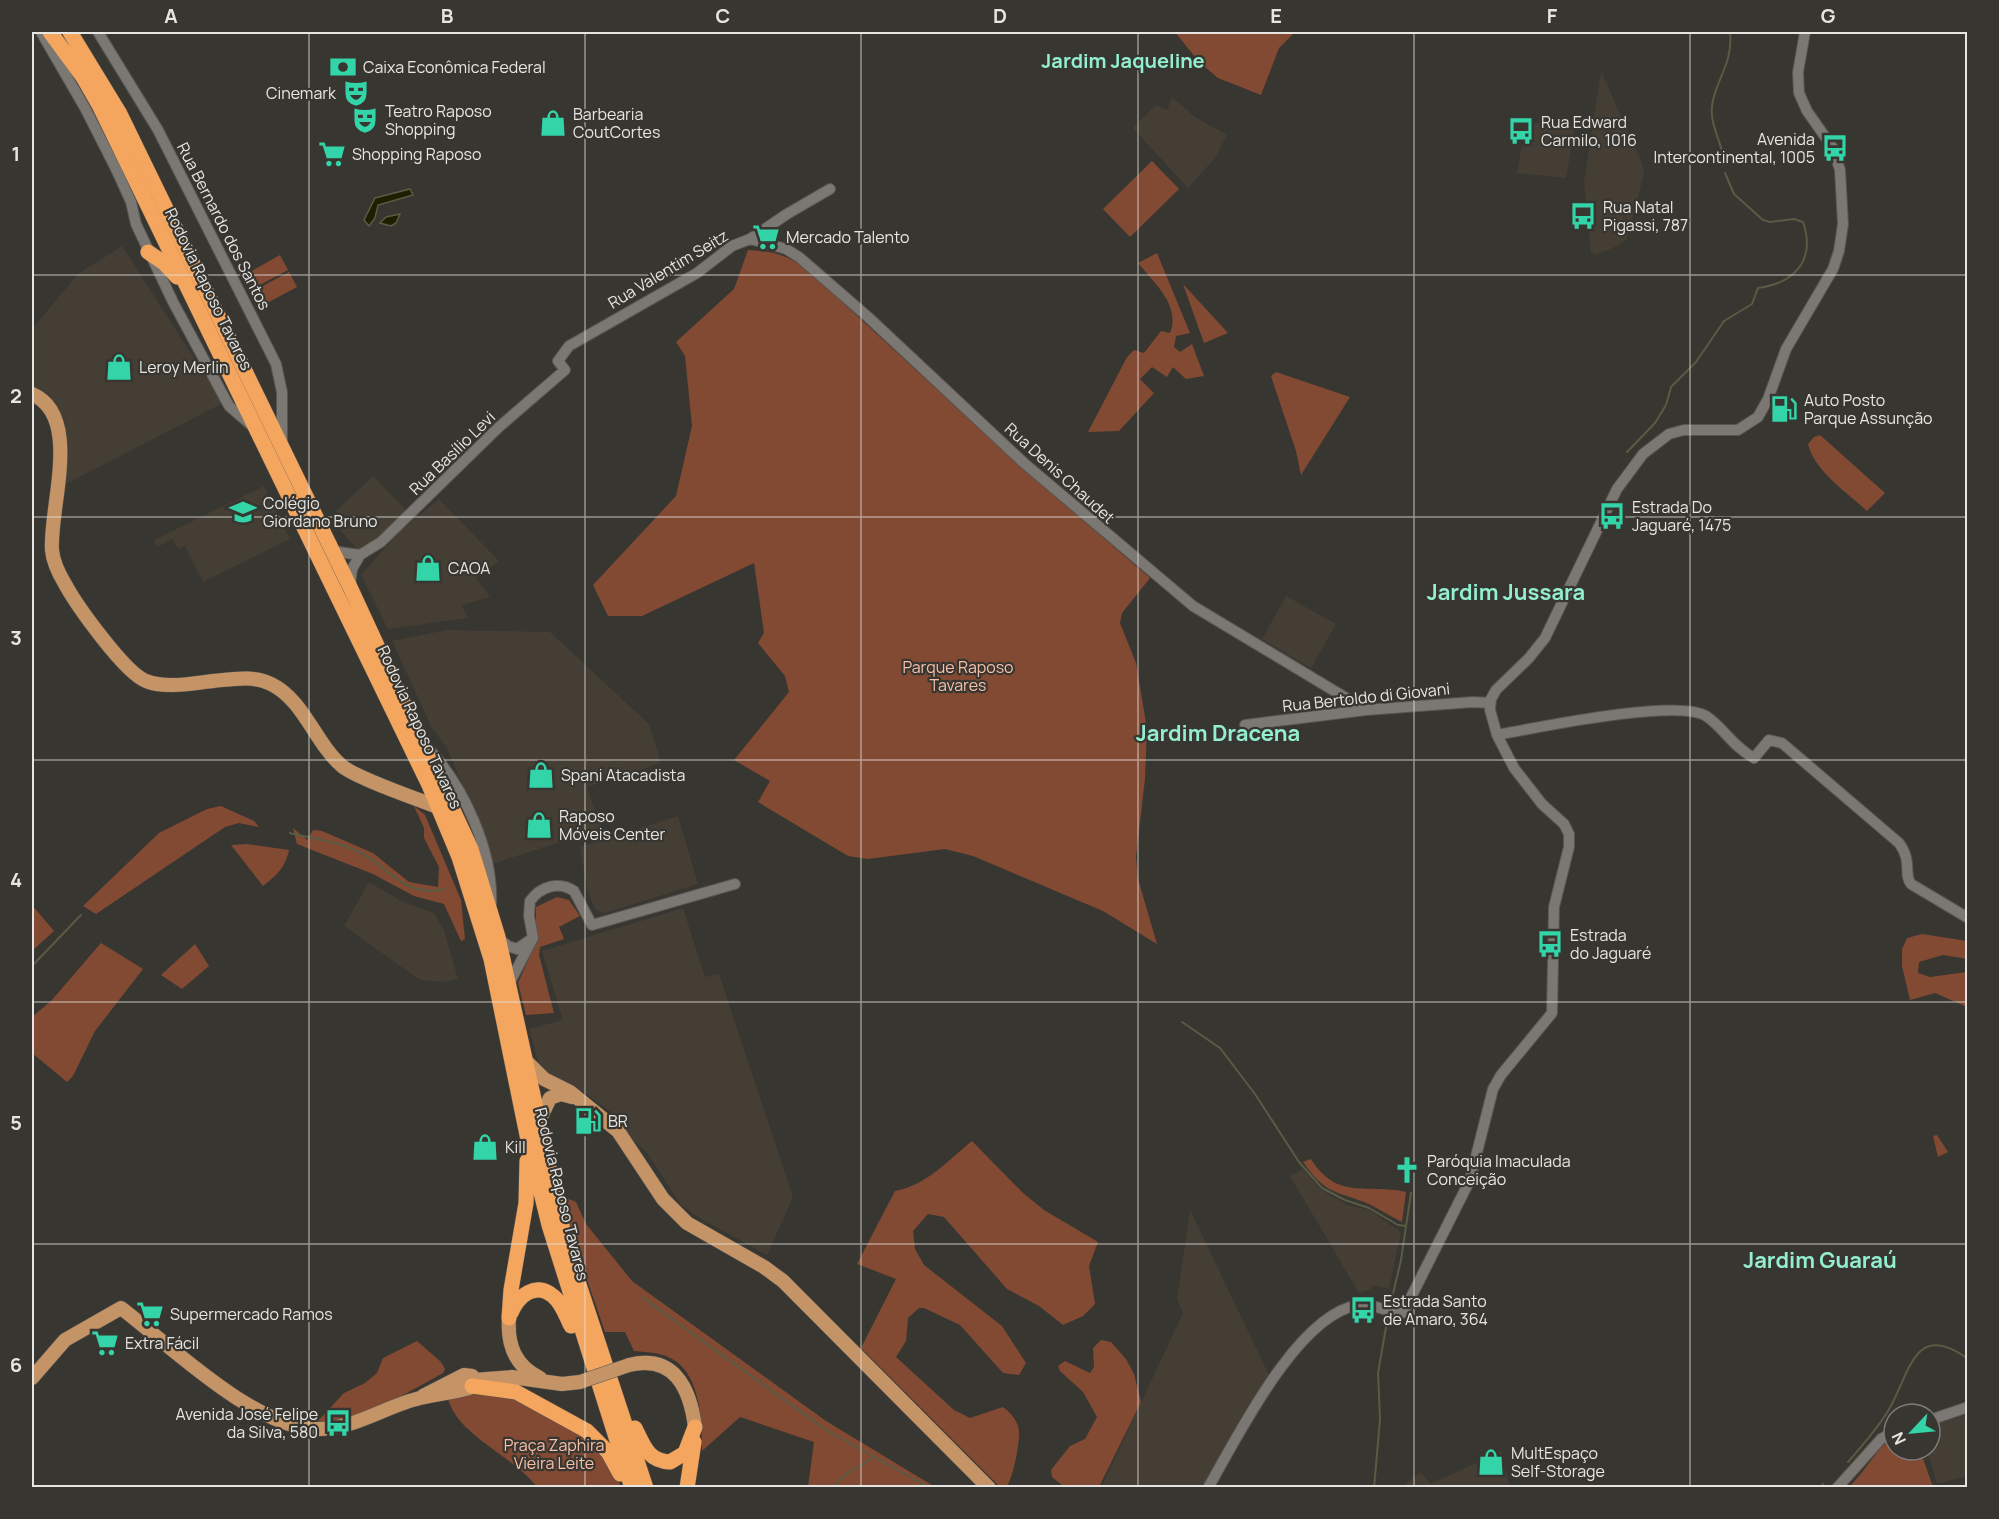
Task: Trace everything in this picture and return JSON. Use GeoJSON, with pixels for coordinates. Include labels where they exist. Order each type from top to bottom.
{"type":"FeatureCollection","features":[{"type":"Feature","properties":{"kind":"highway","name":"Rodovia Raposo Tavares"},"geometry":{"type":"LineString","coordinates":[[50,32],[99,105],[438,807],[465,875],[491,959],[528,1140],[551,1235],[632,1488]]}},
{"type":"Feature","properties":{"kind":"highway","name":"Rodovia Raposo Tavares"},"geometry":{"type":"LineString","coordinates":[[70,32],[120,114],[350,587],[471,849],[498,937],[567,1248],[646,1488]]}},
{"type":"Feature","properties":{"kind":"highway"},"geometry":{"type":"LineString","coordinates":[[148,252],[172,269],[198,307]]}},
{"type":"Feature","properties":{"kind":"highway"},"geometry":{"type":"LineString","coordinates":[[509,1318],[511,1290],[526,1203],[528,1140]]}},
{"type":"Feature","properties":{"kind":"highway"},"geometry":{"type":"LineString","coordinates":[[509,1318],[522,1296],[537,1290],[547,1292],[555,1297],[589,1354]]}},
{"type":"Feature","properties":{"kind":"highway"},"geometry":{"type":"LineString","coordinates":[[473,1383],[516,1392],[587,1431],[608,1452],[627,1488]]}},
{"type":"Feature","properties":{"kind":"highway"},"geometry":{"type":"LineString","coordinates":[[615,1390],[647,1452],[654,1459],[670,1462],[678,1459],[685,1453],[695,1427]]}},
{"type":"Feature","properties":{"kind":"highway"},"geometry":{"type":"LineString","coordinates":[[687,1488],[695,1427]]}},
{"type":"Feature","properties":{"kind":"main road"},"geometry":{"type":"LineString","coordinates":[[32,394],[49,407],[60,429],[53,530],[55,563],[68,590],[123,662],[147,682],[161,684],[245,678],[272,684],[294,702],[342,766],[350,772],[438,807]]}},
{"type":"Feature","properties":{"kind":"main road"},"geometry":{"type":"LineString","coordinates":[[410,795],[429,785]]}},
{"type":"Feature","properties":{"kind":"main road"},"geometry":{"type":"LineString","coordinates":[[525,1060],[544,1079],[575,1097],[618,1131],[663,1199],[676,1214],[783,1281],[989,1488]]}},
{"type":"Feature","properties":{"kind":"main road"},"geometry":{"type":"LineString","coordinates":[[539,1121],[549,1098],[561,1094],[575,1097]]}},
{"type":"Feature","properties":{"kind":"main road"},"geometry":{"type":"LineString","coordinates":[[32,1378],[65,1340],[121,1308],[239,1400],[276,1421],[317,1429],[337,1427],[441,1390],[502,1376],[562,1384],[580,1382],[629,1365],[645,1362],[656,1364],[674,1374],[689,1396],[695,1427]]}},
{"type":"Feature","properties":{"kind":"main road"},"geometry":{"type":"LineString","coordinates":[[509,1318],[508,1335],[516,1359],[525,1369],[548,1382]]}},
{"type":"Feature","properties":{"kind":"street"},"geometry":{"type":"LineString","coordinates":[[41,32],[85,108],[116,169],[148,252],[229,406],[258,431]]}},
{"type":"Feature","properties":{"kind":"street","name":"Rua Bernardo dos Santos"},"geometry":{"type":"LineString","coordinates":[[98,32],[163,139],[276,364],[282,392],[282,448]]}},
{"type":"Feature","properties":{"kind":"street"},"geometry":{"type":"LineString","coordinates":[[1208,1488],[1270,1383],[1304,1339],[1342,1312],[1360,1305],[1404,1313],[1470,1180],[1493,1089],[1501,1075],[1552,1013],[1554,907],[1569,847],[1569,834],[1564,824],[1542,804],[1519,774],[1497,735],[1490,703],[1496,690],[1529,658],[1545,638],[1617,489],[1643,454],[1658,440],[1684,430],[1738,430],[1750,424],[1764,408],[1786,350],[1827,282],[1839,251],[1843,224],[1840,170],[1826,138],[1799,93],[1798,72],[1805,32]]}},
{"type":"Feature","properties":{"kind":"street","name":"Rua Valentim Seitz"},"geometry":{"type":"LineString","coordinates":[[561,366],[569,346],[697,273],[732,246],[750,239],[787,213],[830,189]]}},
{"type":"Feature","properties":{"kind":"street","name":"Rua Denis Chaudet"},"geometry":{"type":"LineString","coordinates":[[750,239],[786,249],[799,257],[868,317],[1024,463],[1200,612],[1366,710]]}},
{"type":"Feature","properties":{"kind":"street","name":"Rua Basílio Levi"},"geometry":{"type":"LineString","coordinates":[[360,555],[381,542],[561,366]]}},
{"type":"Feature","properties":{"kind":"street"},"geometry":{"type":"LineString","coordinates":[[332,551],[360,555],[352,569],[350,587]]}},
{"type":"Feature","properties":{"kind":"street","name":"Rua Bertoldo di Giovani"},"geometry":{"type":"LineString","coordinates":[[1245,725],[1366,710],[1473,702],[1490,703]]}},
{"type":"Feature","properties":{"kind":"street"},"geometry":{"type":"LineString","coordinates":[[1497,735],[1646,711],[1671,710],[1705,715],[1744,753],[1754,758],[1769,740],[1782,743],[1899,843],[1909,861],[1907,879],[1911,884],[1968,918]]}},
{"type":"Feature","properties":{"kind":"street"},"geometry":{"type":"LineString","coordinates":[[509,984],[533,938],[529,916],[530,901],[548,887],[558,885],[574,891],[592,925],[735,884]]}},
{"type":"Feature","properties":{"kind":"street"},"geometry":{"type":"LineString","coordinates":[[498,937],[502,943],[517,949],[533,938]]}},
{"type":"Feature","properties":{"kind":"street"},"geometry":{"type":"LineString","coordinates":[[1942,1416],[1968,1407]]}},
{"type":"Feature","properties":{"kind":"street"},"geometry":{"type":"LineString","coordinates":[[1837,1488],[1882,1438]]}},
{"type":"Feature","properties":{"kind":"shaded area"},"geometry":{"type":"Polygon","coordinates":[[[1601,71],[1641,161],[1644,174],[1626,240],[1595,255],[1591,252],[1584,182],[1601,71]]]}},
{"type":"Feature","properties":{"kind":"shaded area"},"geometry":{"type":"Polygon","coordinates":[[[1172,97],[1195,117],[1227,135],[1215,158],[1188,188],[1133,128],[1156,105],[1167,110],[1172,97]]]}},
{"type":"Feature","properties":{"kind":"shaded area"},"geometry":{"type":"Polygon","coordinates":[[[1526,122],[1575,127],[1566,178],[1517,173],[1526,122]]]}},
{"type":"Feature","properties":{"kind":"shaded area"},"geometry":{"type":"Polygon","coordinates":[[[410,189],[413,195],[378,205],[375,218],[369,226],[364,220],[375,198],[410,189]]]}},
{"type":"Feature","properties":{"kind":"shaded area"},"geometry":{"type":"Polygon","coordinates":[[[400,214],[396,223],[391,226],[380,223],[386,217],[400,214]]]}},
{"type":"Feature","properties":{"kind":"shaded area"},"geometry":{"type":"Polygon","coordinates":[[[122,246],[223,403],[62,486],[65,421],[49,394],[32,385],[32,329],[78,274],[122,246]]]}},
{"type":"Feature","properties":{"kind":"shaded area"},"geometry":{"type":"Polygon","coordinates":[[[373,476],[408,512],[377,541],[358,550],[340,530],[335,512],[373,476]]]}},
{"type":"Feature","properties":{"kind":"shaded area","name":"Colégio Giordano Bruno"},"geometry":{"type":"Polygon","coordinates":[[[264,486],[290,539],[203,582],[185,546],[178,549],[173,539],[157,547],[154,540],[264,486]]]}},
{"type":"Feature","properties":{"kind":"shaded area","name":"CAOA"},"geometry":{"type":"Polygon","coordinates":[[[439,499],[499,561],[476,578],[490,597],[462,605],[468,618],[388,629],[361,575],[400,531],[439,499]]]}},
{"type":"Feature","properties":{"kind":"shaded area"},"geometry":{"type":"Polygon","coordinates":[[[1286,596],[1336,624],[1311,668],[1262,639],[1286,596]]]}},
{"type":"Feature","properties":{"kind":"shaded area"},"geometry":{"type":"Polygon","coordinates":[[[447,630],[550,632],[649,724],[661,763],[587,787],[601,829],[492,864],[478,821],[447,748],[432,728],[392,641],[447,630]]]}},
{"type":"Feature","properties":{"kind":"shaded area"},"geometry":{"type":"Polygon","coordinates":[[[678,816],[698,884],[605,913],[596,910],[588,893],[580,847],[678,816]]]}},
{"type":"Feature","properties":{"kind":"shaded area"},"geometry":{"type":"Polygon","coordinates":[[[369,882],[405,903],[434,913],[444,930],[458,979],[443,982],[420,980],[344,926],[369,882]]]}},
{"type":"Feature","properties":{"kind":"shaded area"},"geometry":{"type":"Polygon","coordinates":[[[683,908],[705,977],[719,974],[793,1197],[767,1255],[701,1219],[681,1205],[648,1154],[613,1121],[618,1117],[582,1091],[548,1076],[539,1064],[529,1029],[563,1020],[542,951],[683,908]]]}},
{"type":"Feature","properties":{"kind":"shaded area"},"geometry":{"type":"Polygon","coordinates":[[[1303,1169],[1320,1189],[1347,1205],[1369,1210],[1401,1232],[1389,1289],[1372,1285],[1371,1289],[1359,1293],[1290,1176],[1303,1169]]]}},
{"type":"Feature","properties":{"kind":"shaded area"},"geometry":{"type":"Polygon","coordinates":[[[1190,1210],[1269,1375],[1202,1487],[1101,1488],[1183,1313],[1177,1299],[1190,1210]]]}},
{"type":"Feature","properties":{"kind":"shaded area"},"geometry":{"type":"Polygon","coordinates":[[[1967,1415],[1967,1476],[1937,1484],[1931,1462],[1942,1462],[1942,1422],[1967,1415]]]}},
{"type":"Feature","properties":{"kind":"shaded area","name":"MultEspaço Self-Storage"},"geometry":{"type":"Polygon","coordinates":[[[1501,1451],[1510,1487],[1402,1487],[1420,1472],[1431,1484],[1501,1451]]]}},
{"type":"Feature","properties":{"kind":"green space"},"geometry":{"type":"Polygon","coordinates":[[[1175,32],[1295,32],[1279,48],[1261,95],[1218,78],[1199,62],[1175,32]]]}},
{"type":"Feature","properties":{"kind":"green space"},"geometry":{"type":"Polygon","coordinates":[[[1152,161],[1179,189],[1130,237],[1103,209],[1152,161]]]}},
{"type":"Feature","properties":{"kind":"green space","name":"Parque Raposo Tavares"},"geometry":{"type":"Polygon","coordinates":[[[748,250],[777,254],[803,266],[1022,468],[1150,578],[1122,613],[1120,623],[1136,663],[1147,729],[1145,779],[1136,857],[1138,879],[1157,944],[1103,911],[973,856],[945,849],[868,859],[848,856],[758,802],[770,781],[734,760],[789,692],[785,676],[758,643],[764,633],[754,563],[642,616],[608,616],[593,585],[676,496],[692,426],[685,356],[676,342],[734,289],[748,250]]]}},
{"type":"Feature","properties":{"kind":"green space"},"geometry":{"type":"Polygon","coordinates":[[[1157,253],[1190,333],[1176,336],[1174,347],[1180,352],[1192,344],[1204,376],[1186,379],[1173,367],[1167,377],[1152,367],[1140,379],[1154,393],[1119,431],[1088,432],[1127,357],[1134,350],[1144,353],[1161,331],[1170,333],[1172,313],[1169,304],[1138,263],[1157,253]]]}},
{"type":"Feature","properties":{"kind":"green space"},"geometry":{"type":"Polygon","coordinates":[[[280,255],[288,270],[258,286],[250,272],[280,255]]]}},
{"type":"Feature","properties":{"kind":"green space"},"geometry":{"type":"Polygon","coordinates":[[[289,272],[297,287],[267,303],[259,288],[289,272]]]}},
{"type":"Feature","properties":{"kind":"green space"},"geometry":{"type":"Polygon","coordinates":[[[1183,284],[1228,333],[1204,343],[1183,284]]]}},
{"type":"Feature","properties":{"kind":"green space"},"geometry":{"type":"Polygon","coordinates":[[[1276,372],[1350,397],[1301,475],[1296,451],[1271,376],[1276,372]]]}},
{"type":"Feature","properties":{"kind":"green space"},"geometry":{"type":"Polygon","coordinates":[[[1820,435],[1885,493],[1867,511],[1817,464],[1808,444],[1814,437],[1820,435]]]}},
{"type":"Feature","properties":{"kind":"green space"},"geometry":{"type":"Polygon","coordinates":[[[221,806],[254,821],[259,827],[239,823],[225,827],[96,914],[83,906],[159,833],[207,809],[221,806]]]}},
{"type":"Feature","properties":{"kind":"green space"},"geometry":{"type":"Polygon","coordinates":[[[414,806],[425,815],[461,900],[465,939],[461,941],[444,904],[414,896],[373,874],[297,844],[293,828],[307,840],[313,830],[322,831],[373,853],[409,882],[438,887],[439,867],[424,838],[424,828],[414,806]]]}},
{"type":"Feature","properties":{"kind":"green space"},"geometry":{"type":"Polygon","coordinates":[[[247,844],[289,850],[280,871],[263,886],[231,845],[247,844]]]}},
{"type":"Feature","properties":{"kind":"green space"},"geometry":{"type":"Polygon","coordinates":[[[557,897],[569,900],[580,916],[559,927],[564,939],[540,947],[539,955],[554,1013],[526,1015],[518,983],[536,942],[536,907],[557,897]]]}},
{"type":"Feature","properties":{"kind":"green space"},"geometry":{"type":"Polygon","coordinates":[[[32,905],[54,931],[32,951],[32,905]]]}},
{"type":"Feature","properties":{"kind":"green space"},"geometry":{"type":"Polygon","coordinates":[[[1922,934],[1967,941],[1967,959],[1943,955],[1919,962],[1918,973],[1930,977],[1967,972],[1967,1007],[1935,993],[1910,1000],[1902,966],[1902,949],[1907,938],[1922,934]]]}},
{"type":"Feature","properties":{"kind":"green space"},"geometry":{"type":"Polygon","coordinates":[[[101,943],[143,969],[95,1031],[73,1076],[67,1082],[32,1053],[32,1017],[51,1001],[101,943]]]}},
{"type":"Feature","properties":{"kind":"green space"},"geometry":{"type":"Polygon","coordinates":[[[195,944],[209,966],[182,989],[161,975],[195,944]]]}},
{"type":"Feature","properties":{"kind":"green space"},"geometry":{"type":"Polygon","coordinates":[[[1937,1135],[1948,1152],[1938,1157],[1933,1136],[1937,1135]]]}},
{"type":"Feature","properties":{"kind":"green space"},"geometry":{"type":"Polygon","coordinates":[[[972,1141],[1023,1193],[1044,1210],[1098,1242],[1089,1266],[1095,1304],[1083,1316],[1063,1325],[1039,1306],[1007,1289],[944,1217],[928,1214],[913,1231],[915,1249],[924,1265],[1002,1326],[1026,1363],[1019,1375],[1003,1373],[960,1325],[924,1308],[919,1308],[908,1318],[906,1341],[896,1357],[954,1410],[970,1418],[1003,1407],[1011,1415],[1017,1424],[1019,1436],[1013,1469],[1006,1487],[1000,1487],[861,1348],[896,1279],[857,1264],[895,1191],[927,1178],[972,1141]]]}},
{"type":"Feature","properties":{"kind":"green space"},"geometry":{"type":"Polygon","coordinates":[[[1311,1159],[1331,1181],[1342,1186],[1406,1192],[1402,1222],[1369,1204],[1324,1185],[1303,1162],[1311,1159]]]}},
{"type":"Feature","properties":{"kind":"green space"},"geometry":{"type":"Polygon","coordinates":[[[564,1197],[576,1202],[586,1224],[632,1281],[826,1421],[935,1487],[808,1487],[814,1442],[740,1417],[702,1451],[700,1411],[693,1384],[686,1372],[678,1363],[666,1356],[634,1351],[625,1332],[605,1332],[573,1239],[564,1197]]]}},
{"type":"Feature","properties":{"kind":"green space"},"geometry":{"type":"Polygon","coordinates":[[[1101,1340],[1111,1342],[1126,1359],[1134,1374],[1141,1402],[1099,1487],[1064,1487],[1052,1477],[1051,1470],[1070,1446],[1085,1439],[1097,1417],[1083,1392],[1060,1371],[1058,1366],[1065,1361],[1090,1373],[1094,1367],[1093,1348],[1101,1340]]]}},
{"type":"Feature","properties":{"kind":"green space"},"geometry":{"type":"Polygon","coordinates":[[[417,1341],[441,1362],[445,1369],[443,1373],[365,1412],[332,1421],[317,1422],[344,1393],[365,1383],[377,1373],[383,1358],[417,1341]]]}},
{"type":"Feature","properties":{"kind":"green space","name":"Praça Zaphira Vieira Leite"},"geometry":{"type":"Polygon","coordinates":[[[491,1388],[583,1433],[613,1470],[621,1487],[537,1487],[527,1476],[463,1424],[448,1399],[491,1388]]]}},
{"type":"Feature","properties":{"kind":"green space"},"geometry":{"type":"Polygon","coordinates":[[[1882,1447],[1882,1462],[1924,1462],[1933,1487],[1848,1488],[1882,1447]]]}},
{"type":"Feature","properties":{"kind":"waterway"},"geometry":{"type":"LineString","coordinates":[[1723,155],[1713,121],[1712,107],[1728,60],[1730,32]]}},
{"type":"Feature","properties":{"kind":"waterway"},"geometry":{"type":"LineString","coordinates":[[1627,452],[1655,423],[1666,405],[1671,387],[1696,362],[1724,321],[1752,304],[1758,288],[1782,281],[1792,275],[1804,258],[1807,248],[1803,222],[1794,219],[1770,222],[1763,220],[1734,194],[1725,173]]}},
{"type":"Feature","properties":{"kind":"waterway"},"geometry":{"type":"LineString","coordinates":[[290,833],[350,848],[374,861],[404,884],[416,889],[429,891],[445,889]]}},
{"type":"Feature","properties":{"kind":"waterway"},"geometry":{"type":"LineString","coordinates":[[32,966],[81,915]]}},
{"type":"Feature","properties":{"kind":"waterway"},"geometry":{"type":"LineString","coordinates":[[1182,1022],[1220,1048],[1255,1094],[1299,1162],[1322,1188],[1345,1200],[1369,1208],[1398,1225],[1406,1226]]}},
{"type":"Feature","properties":{"kind":"waterway"},"geometry":{"type":"LineString","coordinates":[[1392,1298],[1401,1260],[1411,1193]]}},
{"type":"Feature","properties":{"kind":"waterway"},"geometry":{"type":"LineString","coordinates":[[643,1298],[826,1430],[930,1488]]}},
{"type":"Feature","properties":{"kind":"waterway"},"geometry":{"type":"LineString","coordinates":[[1374,1488],[1380,1419],[1378,1373],[1388,1316]]}},
{"type":"Feature","properties":{"kind":"waterway"},"geometry":{"type":"LineString","coordinates":[[1848,1462],[1884,1418],[1908,1368],[1924,1348],[1935,1345],[1950,1348],[1968,1359]]}},
{"type":"Feature","properties":{"kind":"waterway"},"geometry":{"type":"LineString","coordinates":[[831,1488],[846,1474],[875,1457]]}},
{"type":"Feature","properties":{"kind":"waterway"},"geometry":{"type":"LineString","coordinates":[[1820,1488],[1823,1484]]}},
{"type":"Feature","properties":{"kind":"place","name":"Caixa Econômica Federal"},"geometry":{"type":"Point","coordinates":[343,67]}},
{"type":"Feature","properties":{"kind":"place","name":"Cinemark"},"geometry":{"type":"Point","coordinates":[356,93]}},
{"type":"Feature","properties":{"kind":"place","name":"Teatro Raposo Shopping"},"geometry":{"type":"Point","coordinates":[365,120]}},
{"type":"Feature","properties":{"kind":"place","name":"Barbearia CoutCortes"},"geometry":{"type":"Point","coordinates":[553,123]}},
{"type":"Feature","properties":{"kind":"place","name":"Rua Edward Carmilo, 1016"},"geometry":{"type":"Point","coordinates":[1521,131]}},
{"type":"Feature","properties":{"kind":"place","name":"Avenida Intercontinental, 1005"},"geometry":{"type":"Point","coordinates":[1835,148]}},
{"type":"Feature","properties":{"kind":"place","name":"Shopping Raposo"},"geometry":{"type":"Point","coordinates":[332,154]}},
{"type":"Feature","properties":{"kind":"place","name":"Rua Natal Pigassi, 787"},"geometry":{"type":"Point","coordinates":[1583,216]}},
{"type":"Feature","properties":{"kind":"place","name":"Mercado Talento"},"geometry":{"type":"Point","coordinates":[766,237]}},
{"type":"Feature","properties":{"kind":"place","name":"Leroy Merlin"},"geometry":{"type":"Point","coordinates":[119,367]}},
{"type":"Feature","properties":{"kind":"place","name":"Auto Posto Parque Assunção"},"geometry":{"type":"Point","coordinates":[1784,409]}},
{"type":"Feature","properties":{"kind":"place","name":"Colégio Giordano Bruno"},"geometry":{"type":"Point","coordinates":[243,512]}},
{"type":"Feature","properties":{"kind":"place","name":"Estrada Do Jaguaré, 1475"},"geometry":{"type":"Point","coordinates":[1612,516]}},
{"type":"Feature","properties":{"kind":"place","name":"CAOA"},"geometry":{"type":"Point","coordinates":[428,568]}},
{"type":"Feature","properties":{"kind":"place","name":"Spani Atacadista"},"geometry":{"type":"Point","coordinates":[541,775]}},
{"type":"Feature","properties":{"kind":"place","name":"Raposo Móveis Center"},"geometry":{"type":"Point","coordinates":[539,825]}},
{"type":"Feature","properties":{"kind":"place","name":"Estrada do Jaguaré"},"geometry":{"type":"Point","coordinates":[1550,944]}},
{"type":"Feature","properties":{"kind":"place","name":"BR"},"geometry":{"type":"Point","coordinates":[588,1121]}},
{"type":"Feature","properties":{"kind":"place","name":"Kill"},"geometry":{"type":"Point","coordinates":[485,1147]}},
{"type":"Feature","properties":{"kind":"place","name":"Paróquia Imaculada Conceição"},"geometry":{"type":"Point","coordinates":[1407,1170]}},
{"type":"Feature","properties":{"kind":"place","name":"Estrada Santo de Amaro, 364"},"geometry":{"type":"Point","coordinates":[1363,1310]}},
{"type":"Feature","properties":{"kind":"place","name":"Supermercado Ramos"},"geometry":{"type":"Point","coordinates":[150,1314]}},
{"type":"Feature","properties":{"kind":"place","name":"Extra Fácil"},"geometry":{"type":"Point","coordinates":[105,1343]}},
{"type":"Feature","properties":{"kind":"place","name":"Avenida José Felipe da Silva, 580"},"geometry":{"type":"Point","coordinates":[338,1423]}},
{"type":"Feature","properties":{"kind":"place","name":"MultEspaço Self-Storage"},"geometry":{"type":"Point","coordinates":[1491,1462]}},
{"type":"Feature","properties":{"kind":"district","name":"Jardim Jaqueline"},"geometry":{"type":"Point","coordinates":[1123,60]}},
{"type":"Feature","properties":{"kind":"district","name":"Jardim Jussara"},"geometry":{"type":"Point","coordinates":[1506,592]}},
{"type":"Feature","properties":{"kind":"district","name":"Jardim Dracena"},"geometry":{"type":"Point","coordinates":[1218,733]}},
{"type":"Feature","properties":{"kind":"district","name":"Jardim Guaraú"},"geometry":{"type":"Point","coordinates":[1820,1260]}}]}
